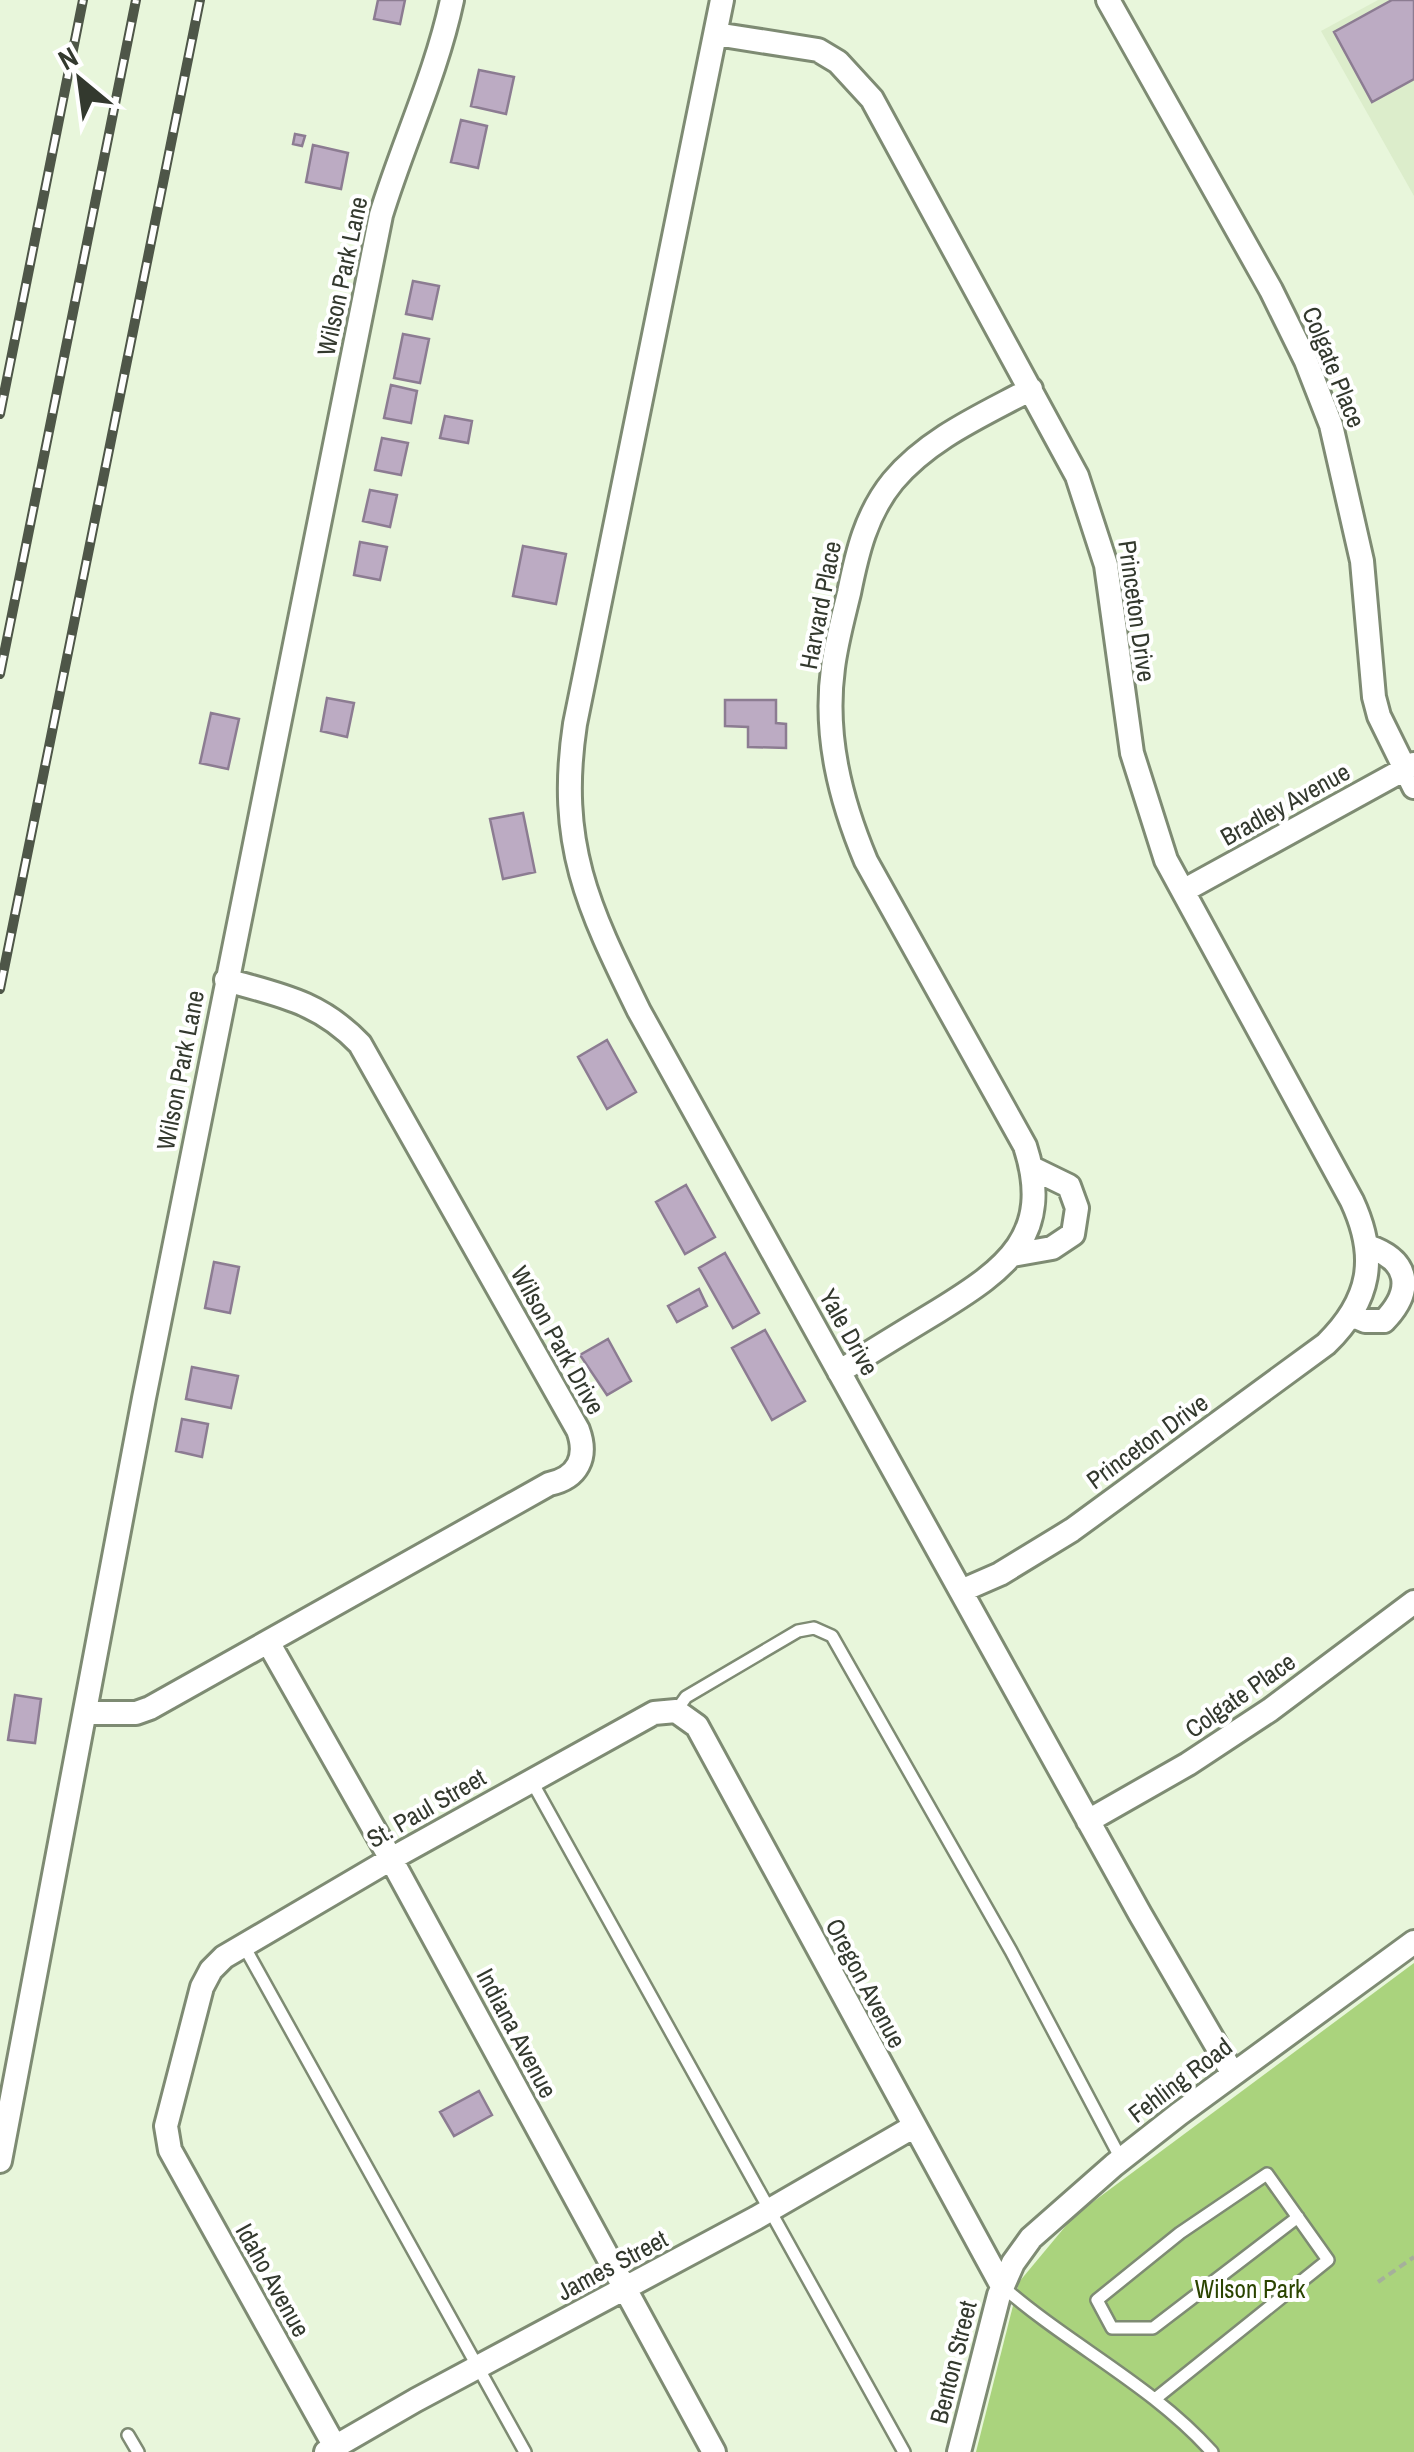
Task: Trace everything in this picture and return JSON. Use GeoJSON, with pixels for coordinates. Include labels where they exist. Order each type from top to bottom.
{"type":"FeatureCollection","features":[{"type":"Feature","properties":{"kind":"street","name":"Wilson Park Lane"},"geometry":{"type":"LineString","coordinates":[[0,2161],[226,980],[381,216],[428,88],[452,0]]}},
{"type":"Feature","properties":{"kind":"street"},"geometry":{"type":"LineString","coordinates":[[716,34],[722,0]]}},
{"type":"Feature","properties":{"kind":"street","name":"Colgate Place"},"geometry":{"type":"LineString","coordinates":[[1108,0],[1271,290],[1331,424],[1362,561],[1374,697],[1379,716],[1411,773]]}},
{"type":"Feature","properties":{"kind":"street","name":"Princeton Drive"},"geometry":{"type":"LineString","coordinates":[[716,34],[818,50],[858,80],[1064,448],[1095,523],[1115,614],[1122,698],[1132,753],[1159,842],[1352,1201],[1367,1246],[1368,1272],[1351,1315],[1326,1344],[1072,1530],[1000,1574],[961,1591]]}},
{"type":"Feature","properties":{"kind":"street","name":"Yale Drive"},"geometry":{"type":"LineString","coordinates":[[716,34],[569,762],[568,807],[583,889],[639,1011],[1233,2074]]}},
{"type":"Feature","properties":{"kind":"street","name":"Harvard Place"},"geometry":{"type":"LineString","coordinates":[[839,1372],[975,1290],[1012,1255],[1026,1233],[1032,1212],[1032,1168],[1024,1146],[866,861],[840,788],[831,711],[833,668],[860,541],[874,509],[892,483],[938,440],[1031,389]]}},
{"type":"Feature","properties":{"kind":"street","name":"Bradley Avenue"},"geometry":{"type":"LineString","coordinates":[[1182,891],[1411,773]]}},
{"type":"Feature","properties":{"kind":"street","name":"Wilson Park Drive"},"geometry":{"type":"LineString","coordinates":[[85,1713],[136,1713],[150,1708],[572,1474],[579,1466],[583,1442],[360,1044],[324,1012],[226,980]]}},
{"type":"Feature","properties":{"kind":"street","name":"Harvard Place"},"geometry":{"type":"LineString","coordinates":[[1012,1255],[1052,1248],[1073,1234],[1077,1208],[1069,1186],[1032,1168]]}},
{"type":"Feature","properties":{"kind":"street"},"geometry":{"type":"LineString","coordinates":[[1351,1315],[1365,1321],[1384,1321],[1396,1309],[1404,1279],[1399,1262],[1386,1252],[1367,1246]]}},
{"type":"Feature","properties":{"kind":"street","name":"Colgate Place"},"geometry":{"type":"LineString","coordinates":[[1088,1820],[1188,1764],[1270,1710],[1414,1602]]}},
{"type":"Feature","properties":{"kind":"street","name":"Indiana Avenue"},"geometry":{"type":"LineString","coordinates":[[268,1642],[391,1858],[714,2452]]}},
{"type":"Feature","properties":{"kind":"street","name":"St. Paul Street"},"geometry":{"type":"LineString","coordinates":[[166,2132],[202,1987],[211,1970],[391,1858],[531,1780],[654,1713],[676,1712]]}},
{"type":"Feature","properties":{"kind":"street","name":"Oregon Avenue"},"geometry":{"type":"LineString","coordinates":[[676,1712],[696,1726],[1002,2286]]}},
{"type":"Feature","properties":{"kind":"street","name":"Fehling Road"},"geometry":{"type":"LineString","coordinates":[[1002,2286],[1031,2238],[1121,2159],[1414,1942]]}},
{"type":"Feature","properties":{"kind":"street","name":"James Street"},"geometry":{"type":"LineString","coordinates":[[333,2450],[913,2127]]}},
{"type":"Feature","properties":{"kind":"street","name":"Idaho Avenue"},"geometry":{"type":"LineString","coordinates":[[166,2132],[178,2167],[333,2450]]}},
{"type":"Feature","properties":{"kind":"street","name":"Benton Street"},"geometry":{"type":"LineString","coordinates":[[959,2452],[1002,2286]]}},
{"type":"Feature","properties":{"kind":"lane"},"geometry":{"type":"LineString","coordinates":[[676,1712],[686,1697],[798,1631],[814,1628],[832,1636],[1011,1951],[1121,2159]]}},
{"type":"Feature","properties":{"kind":"lane"},"geometry":{"type":"LineString","coordinates":[[531,1780],[904,2452]]}},
{"type":"Feature","properties":{"kind":"lane"},"geometry":{"type":"LineString","coordinates":[[244,1946],[526,2452]]}},
{"type":"Feature","properties":{"kind":"lane"},"geometry":{"type":"LineString","coordinates":[[1154,2399],[1328,2260],[1298,2217],[1267,2174],[1180,2233],[1096,2300],[1112,2328],[1153,2328],[1298,2217]]}},
{"type":"Feature","properties":{"kind":"lane"},"geometry":{"type":"LineString","coordinates":[[1002,2286],[1186,2423],[1212,2452]]}},
{"type":"Feature","properties":{"kind":"lane"},"geometry":{"type":"LineString","coordinates":[[128,2435],[138,2452]]}},
{"type":"Feature","properties":{"kind":"path"},"geometry":{"type":"LineString","coordinates":[[1378,2282],[1414,2257]]}},
{"type":"Feature","properties":{"kind":"shaded area"},"geometry":{"type":"Polygon","coordinates":[[[1378,0],[1414,0],[1414,196],[1321,31],[1378,0]]]}},
{"type":"Feature","properties":{"kind":"green space","name":"Wilson Park"},"geometry":{"type":"Polygon","coordinates":[[[1414,1963],[1414,2452],[976,2452],[1019,2282],[1074,2216],[1414,1963]]]}},
{"type":"Feature","properties":{"kind":"building"},"geometry":{"type":"Polygon","coordinates":[[[378,0],[405,0],[400,24],[374,19],[378,0]]]}},
{"type":"Feature","properties":{"kind":"building"},"geometry":{"type":"Polygon","coordinates":[[[1392,0],[1414,0],[1414,79],[1372,102],[1334,32],[1392,0]]]}},
{"type":"Feature","properties":{"kind":"building"},"geometry":{"type":"Polygon","coordinates":[[[479,70],[514,77],[506,114],[471,106],[479,70]]]}},
{"type":"Feature","properties":{"kind":"building"},"geometry":{"type":"Polygon","coordinates":[[[461,120],[487,126],[478,168],[451,162],[461,120]]]}},
{"type":"Feature","properties":{"kind":"building"},"geometry":{"type":"Polygon","coordinates":[[[295,134],[305,136],[302,146],[293,144],[295,134]]]}},
{"type":"Feature","properties":{"kind":"building"},"geometry":{"type":"Polygon","coordinates":[[[313,145],[348,153],[341,189],[306,182],[313,145]]]}},
{"type":"Feature","properties":{"kind":"building"},"geometry":{"type":"Polygon","coordinates":[[[413,281],[439,286],[432,319],[406,314],[413,281]]]}},
{"type":"Feature","properties":{"kind":"building"},"geometry":{"type":"Polygon","coordinates":[[[403,334],[429,339],[420,383],[394,378],[403,334]]]}},
{"type":"Feature","properties":{"kind":"building"},"geometry":{"type":"Polygon","coordinates":[[[391,385],[417,391],[411,423],[384,418],[391,385]]]}},
{"type":"Feature","properties":{"kind":"building"},"geometry":{"type":"Polygon","coordinates":[[[445,416],[472,421],[468,443],[440,438],[445,416]]]}},
{"type":"Feature","properties":{"kind":"building"},"geometry":{"type":"Polygon","coordinates":[[[382,438],[408,443],[401,475],[375,470],[382,438]]]}},
{"type":"Feature","properties":{"kind":"building"},"geometry":{"type":"Polygon","coordinates":[[[370,490],[397,495],[390,527],[363,521],[370,490]]]}},
{"type":"Feature","properties":{"kind":"building"},"geometry":{"type":"Polygon","coordinates":[[[360,542],[387,547],[380,580],[354,575],[360,542]]]}},
{"type":"Feature","properties":{"kind":"building"},"geometry":{"type":"Polygon","coordinates":[[[523,546],[566,554],[556,604],[513,596],[523,546]]]}},
{"type":"Feature","properties":{"kind":"building"},"geometry":{"type":"Polygon","coordinates":[[[327,698],[354,703],[347,737],[321,731],[327,698]]]}},
{"type":"Feature","properties":{"kind":"building"},"geometry":{"type":"Polygon","coordinates":[[[725,700],[776,700],[776,723],[786,724],[786,748],[748,747],[748,727],[725,726],[725,700]]]}},
{"type":"Feature","properties":{"kind":"building"},"geometry":{"type":"Polygon","coordinates":[[[211,713],[239,719],[228,769],[200,763],[211,713]]]}},
{"type":"Feature","properties":{"kind":"building"},"geometry":{"type":"Polygon","coordinates":[[[523,813],[535,872],[503,879],[490,819],[523,813]]]}},
{"type":"Feature","properties":{"kind":"building"},"geometry":{"type":"Polygon","coordinates":[[[607,1040],[636,1092],[607,1109],[578,1057],[607,1040]]]}},
{"type":"Feature","properties":{"kind":"building"},"geometry":{"type":"Polygon","coordinates":[[[686,1185],[715,1237],[685,1254],[656,1202],[686,1185]]]}},
{"type":"Feature","properties":{"kind":"building"},"geometry":{"type":"Polygon","coordinates":[[[725,1253],[759,1313],[733,1328],[699,1268],[725,1253]]]}},
{"type":"Feature","properties":{"kind":"building"},"geometry":{"type":"Polygon","coordinates":[[[214,1262],[239,1267],[230,1313],[205,1308],[214,1262]]]}},
{"type":"Feature","properties":{"kind":"building"},"geometry":{"type":"Polygon","coordinates":[[[699,1289],[707,1306],[677,1322],[668,1306],[699,1289]]]}},
{"type":"Feature","properties":{"kind":"building"},"geometry":{"type":"Polygon","coordinates":[[[765,1330],[805,1401],[772,1420],[732,1348],[765,1330]]]}},
{"type":"Feature","properties":{"kind":"building"},"geometry":{"type":"Polygon","coordinates":[[[608,1339],[631,1381],[607,1395],[580,1355],[608,1339]]]}},
{"type":"Feature","properties":{"kind":"building"},"geometry":{"type":"Polygon","coordinates":[[[192,1367],[238,1376],[231,1408],[186,1399],[192,1367]]]}},
{"type":"Feature","properties":{"kind":"building"},"geometry":{"type":"Polygon","coordinates":[[[182,1419],[208,1424],[202,1457],[176,1451],[182,1419]]]}},
{"type":"Feature","properties":{"kind":"building"},"geometry":{"type":"Polygon","coordinates":[[[15,1695],[41,1699],[35,1743],[8,1740],[15,1695]]]}},
{"type":"Feature","properties":{"kind":"building"},"geometry":{"type":"Polygon","coordinates":[[[479,2091],[492,2115],[454,2136],[440,2112],[479,2091]]]}},
{"type":"Feature","properties":{"kind":"railway"},"geometry":{"type":"LineString","coordinates":[[0,414],[83,0]]}},
{"type":"Feature","properties":{"kind":"railway"},"geometry":{"type":"LineString","coordinates":[[0,674],[136,0]]}},
{"type":"Feature","properties":{"kind":"railway"},"geometry":{"type":"LineString","coordinates":[[0,989],[200,0]]}}]}
